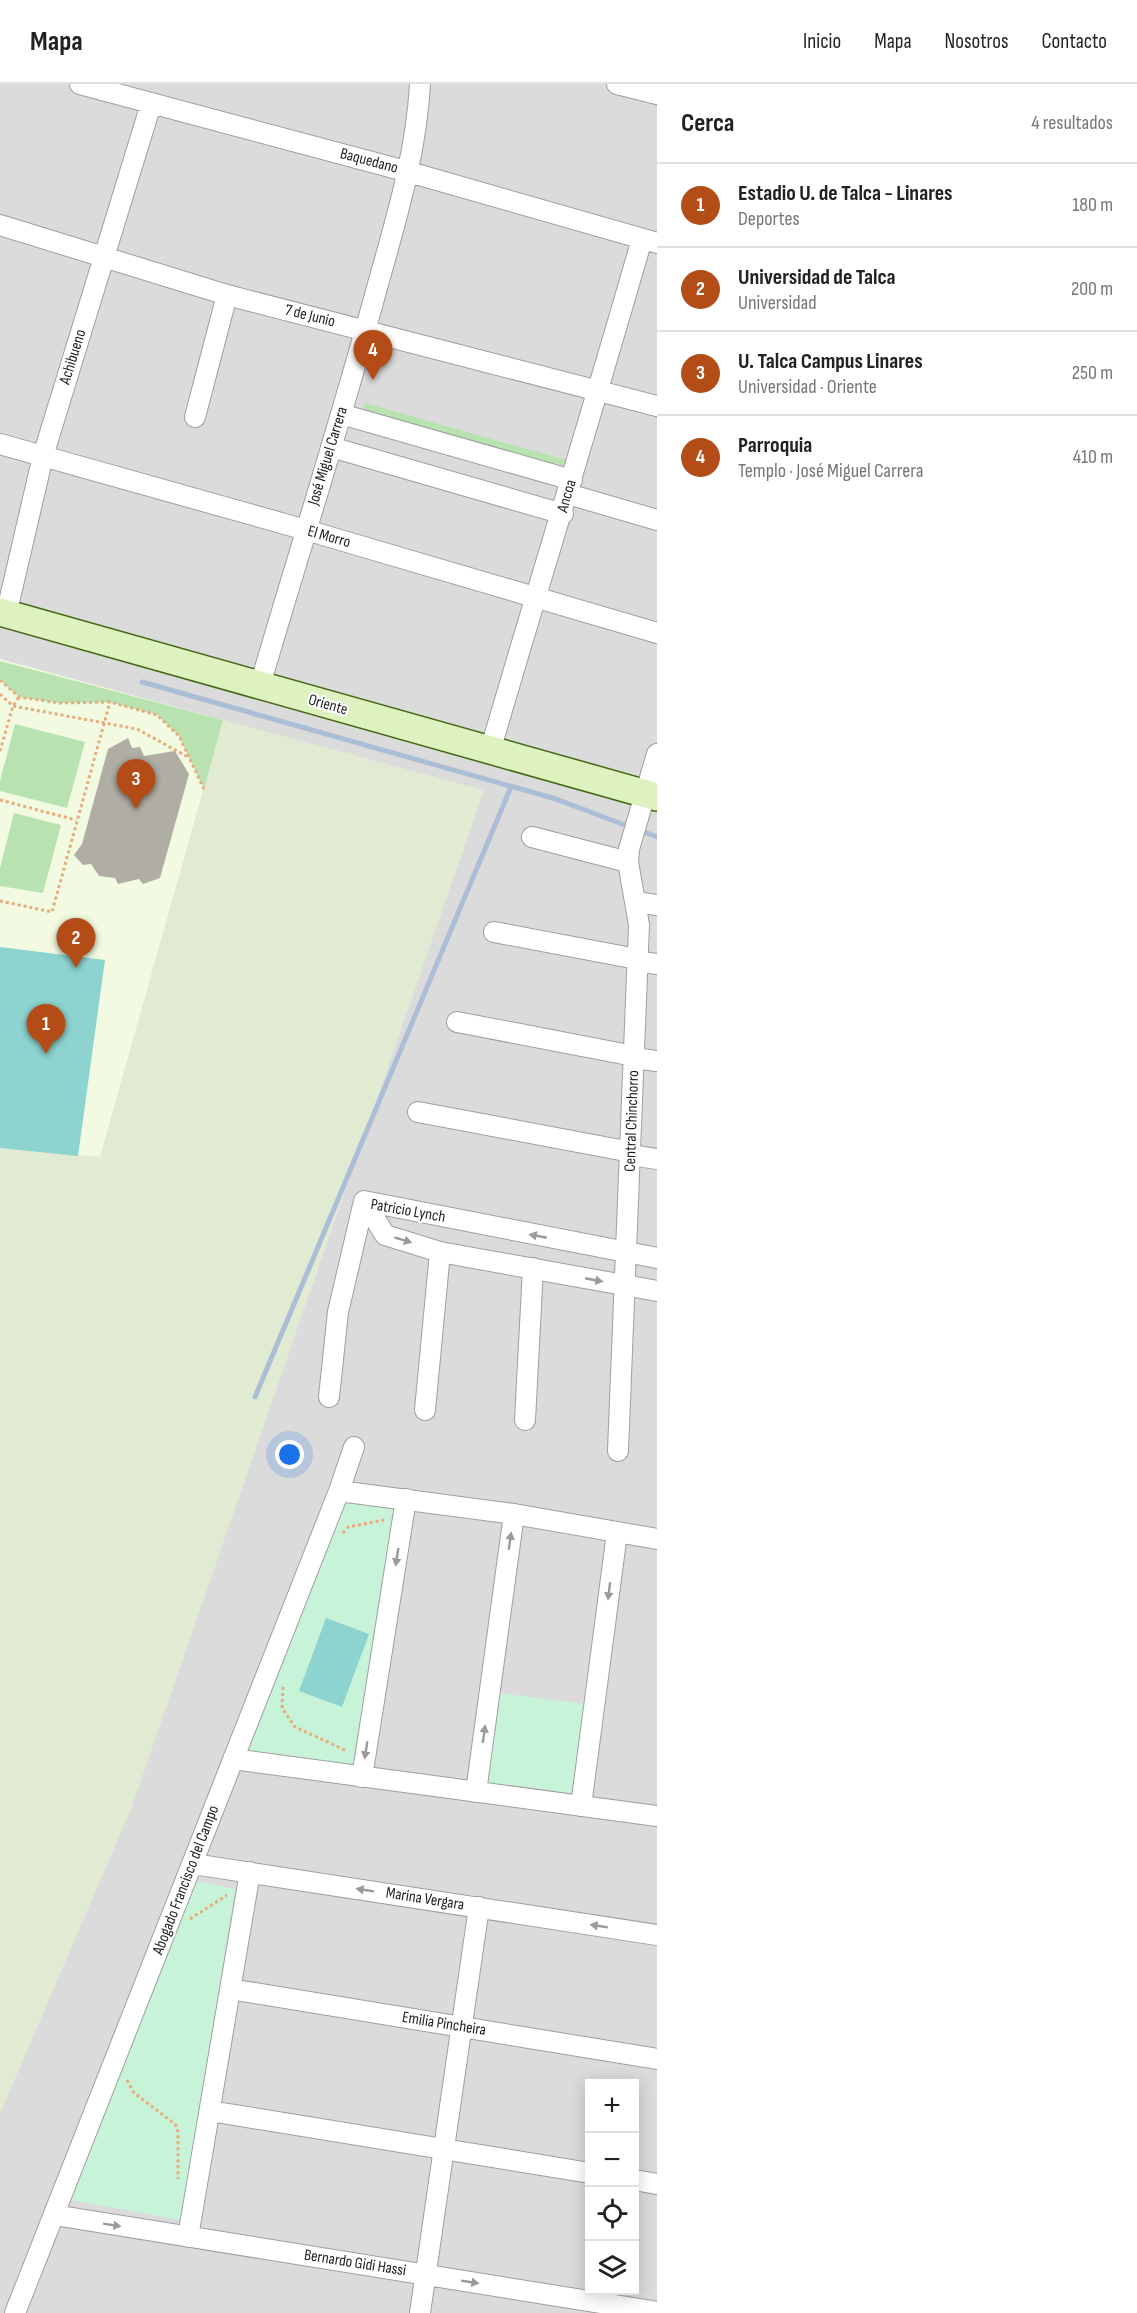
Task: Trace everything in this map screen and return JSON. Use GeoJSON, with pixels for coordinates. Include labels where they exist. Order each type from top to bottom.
{"type":"FeatureCollection","features":[{"type":"Feature","properties":{"kind":"street","name":"Baquedano"},"geometry":{"type":"LineString","coordinates":[[80,84],[409,172],[650,241]]}},
{"type":"Feature","properties":{"kind":"street","name":"José Miguel Carrera"},"geometry":{"type":"LineString","coordinates":[[260,685],[341,414],[409,172],[418,117],[420,84]]}},
{"type":"Feature","properties":{"kind":"street"},"geometry":{"type":"LineString","coordinates":[[617,84],[657,94]]}},
{"type":"Feature","properties":{"kind":"street","name":"Achibueno"},"geometry":{"type":"LineString","coordinates":[[3,614],[43,456],[151,104]]}},
{"type":"Feature","properties":{"kind":"street","name":"7 de Junio"},"geometry":{"type":"LineString","coordinates":[[0,225],[227,295],[657,406]]}},
{"type":"Feature","properties":{"kind":"street","name":"Ancoa"},"geometry":{"type":"LineString","coordinates":[[490,751],[598,390],[650,241]]}},
{"type":"Feature","properties":{"kind":"street"},"geometry":{"type":"LineString","coordinates":[[195,417],[227,295]]}},
{"type":"Feature","properties":{"kind":"street"},"geometry":{"type":"LineString","coordinates":[[341,414],[570,487],[657,520]]}},
{"type":"Feature","properties":{"kind":"street","name":"El Morro"},"geometry":{"type":"LineString","coordinates":[[0,444],[306,530],[657,633]]}},
{"type":"Feature","properties":{"kind":"street"},"geometry":{"type":"LineString","coordinates":[[331,447],[562,514]]}},
{"type":"Feature","properties":{"kind":"street","name":"Oriente"},"geometry":{"type":"LineString","coordinates":[[3,614],[651,795]]}},
{"type":"Feature","properties":{"kind":"street","name":"Central Chinchorro"},"geometry":{"type":"LineString","coordinates":[[618,1451],[639,919],[628,856],[651,795],[657,754]]}},
{"type":"Feature","properties":{"kind":"street"},"geometry":{"type":"LineString","coordinates":[[532,837],[628,856]]}},
{"type":"Feature","properties":{"kind":"street"},"geometry":{"type":"LineString","coordinates":[[636,902],[657,906]]}},
{"type":"Feature","properties":{"kind":"street"},"geometry":{"type":"LineString","coordinates":[[494,932],[657,964]]}},
{"type":"Feature","properties":{"kind":"street"},"geometry":{"type":"LineString","coordinates":[[457,1022],[657,1061]]}},
{"type":"Feature","properties":{"kind":"street"},"geometry":{"type":"LineString","coordinates":[[418,1112],[657,1159]]}},
{"type":"Feature","properties":{"kind":"street"},"geometry":{"type":"LineString","coordinates":[[329,1397],[338,1312],[364,1202]]}},
{"type":"Feature","properties":{"kind":"street","name":"Patricio Lynch"},"geometry":{"type":"LineString","coordinates":[[364,1202],[657,1258]]}},
{"type":"Feature","properties":{"kind":"street","name":"Patricio Lynch"},"geometry":{"type":"LineString","coordinates":[[364,1202],[385,1235],[440,1252],[657,1291]]}},
{"type":"Feature","properties":{"kind":"street"},"geometry":{"type":"LineString","coordinates":[[425,1410],[440,1252]]}},
{"type":"Feature","properties":{"kind":"street"},"geometry":{"type":"LineString","coordinates":[[525,1420],[533,1268]]}},
{"type":"Feature","properties":{"kind":"street","name":"Abogado Francisco del Campo"},"geometry":{"type":"LineString","coordinates":[[15,2313],[234,1760],[354,1447]]}},
{"type":"Feature","properties":{"kind":"street"},"geometry":{"type":"LineString","coordinates":[[339,1491],[404,1508],[514,1514],[657,1539]]}},
{"type":"Feature","properties":{"kind":"street"},"geometry":{"type":"LineString","coordinates":[[363,1768],[404,1508]]}},
{"type":"Feature","properties":{"kind":"street"},"geometry":{"type":"LineString","coordinates":[[476,1792],[514,1514]]}},
{"type":"Feature","properties":{"kind":"street"},"geometry":{"type":"LineString","coordinates":[[581,1806],[617,1533]]}},
{"type":"Feature","properties":{"kind":"street"},"geometry":{"type":"LineString","coordinates":[[234,1760],[363,1768],[476,1792],[657,1816]]}},
{"type":"Feature","properties":{"kind":"street","name":"Marina Vergara"},"geometry":{"type":"LineString","coordinates":[[192,1864],[248,1882],[479,1907],[657,1935]]}},
{"type":"Feature","properties":{"kind":"street"},"geometry":{"type":"LineString","coordinates":[[188,2237],[248,1882]]}},
{"type":"Feature","properties":{"kind":"street"},"geometry":{"type":"LineString","coordinates":[[420,2313],[479,1907]]}},
{"type":"Feature","properties":{"kind":"street","name":"Emilia Pincheira"},"geometry":{"type":"LineString","coordinates":[[230,1989],[657,2059]]}},
{"type":"Feature","properties":{"kind":"street"},"geometry":{"type":"LineString","coordinates":[[210,2111],[585,2172]]}},
{"type":"Feature","properties":{"kind":"street"},"geometry":{"type":"LineString","coordinates":[[639,2181],[657,2184]]}},
{"type":"Feature","properties":{"kind":"street","name":"Bernardo Gidi Hassi"},"geometry":{"type":"LineString","coordinates":[[54,2215],[657,2312]]}},
{"type":"Feature","properties":{"kind":"path"},"geometry":{"type":"LineString","coordinates":[[0,680],[19,697],[59,703],[110,702],[157,715],[179,736],[204,789]]}},
{"type":"Feature","properties":{"kind":"path"},"geometry":{"type":"LineString","coordinates":[[0,694],[13,705],[137,729],[191,759]]}},
{"type":"Feature","properties":{"kind":"path"},"geometry":{"type":"LineString","coordinates":[[0,751],[13,705],[19,697]]}},
{"type":"Feature","properties":{"kind":"path"},"geometry":{"type":"LineString","coordinates":[[0,901],[52,912],[110,702]]}},
{"type":"Feature","properties":{"kind":"path"},"geometry":{"type":"LineString","coordinates":[[0,800],[76,820]]}},
{"type":"Feature","properties":{"kind":"path"},"geometry":{"type":"LineString","coordinates":[[343,1534],[348,1527],[404,1508]]}},
{"type":"Feature","properties":{"kind":"path"},"geometry":{"type":"LineString","coordinates":[[287,1678],[283,1688],[282,1708],[295,1727],[363,1768]]}},
{"type":"Feature","properties":{"kind":"path"},"geometry":{"type":"LineString","coordinates":[[184,1925],[248,1882]]}},
{"type":"Feature","properties":{"kind":"path"},"geometry":{"type":"LineString","coordinates":[[126,2072],[130,2088],[176,2124],[178,2184]]}},
{"type":"Feature","properties":{"kind":"shaded area"},"geometry":{"type":"Polygon","coordinates":[[[0,84],[657,84],[657,2313],[0,2313],[0,2113],[132,1806],[223,721],[0,1148],[0,84]]]}},
{"type":"Feature","properties":{"kind":"shaded area"},"geometry":{"type":"Polygon","coordinates":[[[0,659],[223,720],[100,1157],[0,1148],[0,659]]]}},
{"type":"Feature","properties":{"kind":"shaded area"},"geometry":{"type":"Polygon","coordinates":[[[223,720],[484,790],[132,1806],[0,2113],[0,1148],[100,1157],[223,720]]]}},
{"type":"Feature","properties":{"kind":"shaded area"},"geometry":{"type":"Polygon","coordinates":[[[0,947],[105,960],[78,1156],[0,1148],[0,947]]]}},
{"type":"Feature","properties":{"kind":"shaded area"},"geometry":{"type":"Polygon","coordinates":[[[344,1501],[397,1507],[355,1769],[247,1753],[344,1501]]]}},
{"type":"Feature","properties":{"kind":"shaded area"},"geometry":{"type":"Polygon","coordinates":[[[326,1618],[369,1634],[342,1707],[299,1691],[326,1618]]]}},
{"type":"Feature","properties":{"kind":"shaded area"},"geometry":{"type":"Polygon","coordinates":[[[498,1693],[586,1704],[575,1796],[485,1787],[498,1693]]]}},
{"type":"Feature","properties":{"kind":"shaded area"},"geometry":{"type":"Polygon","coordinates":[[[193,1880],[235,1889],[181,2220],[70,2200],[193,1880]]]}},
{"type":"Feature","properties":{"kind":"green space"},"geometry":{"type":"Polygon","coordinates":[[[365,403],[573,462],[566,485],[359,428],[365,403]]]}},
{"type":"Feature","properties":{"kind":"green space"},"geometry":{"type":"Polygon","coordinates":[[[0,661],[223,720],[204,789],[179,736],[157,715],[110,702],[59,703],[19,697],[0,680],[0,661]]]}},
{"type":"Feature","properties":{"kind":"green space"},"geometry":{"type":"Polygon","coordinates":[[[15,724],[85,742],[67,808],[0,791],[0,781],[15,724]]]}},
{"type":"Feature","properties":{"kind":"green space"},"geometry":{"type":"Polygon","coordinates":[[[14,813],[61,825],[43,893],[0,886],[0,868],[14,813]]]}},
{"type":"Feature","properties":{"kind":"building"},"geometry":{"type":"Polygon","coordinates":[[[128,738],[132,748],[140,747],[144,756],[175,751],[189,774],[160,878],[143,884],[139,879],[118,884],[115,878],[99,876],[91,864],[83,865],[74,855],[82,844],[108,749],[128,738]]]}},
{"type":"Feature","properties":{"kind":"waterway"},"geometry":{"type":"LineString","coordinates":[[142,682],[556,799],[630,827]]}},
{"type":"Feature","properties":{"kind":"waterway"},"geometry":{"type":"LineString","coordinates":[[255,1397],[511,787]]}},
{"type":"Feature","properties":{"kind":"waterway"},"geometry":{"type":"LineString","coordinates":[[639,830],[657,837]]}},
{"type":"Feature","properties":{"kind":"place","name":"Parroquia"},"geometry":{"type":"Point","coordinates":[373,380]}},
{"type":"Feature","properties":{"kind":"place","name":"U. Talca Campus Linares"},"geometry":{"type":"Point","coordinates":[136,809]}},
{"type":"Feature","properties":{"kind":"place","name":"Universidad de Talca"},"geometry":{"type":"Point","coordinates":[76,968]}},
{"type":"Feature","properties":{"kind":"place","name":"Estadio U. de Talca - Linares"},"geometry":{"type":"Point","coordinates":[46,1054]}}]}
